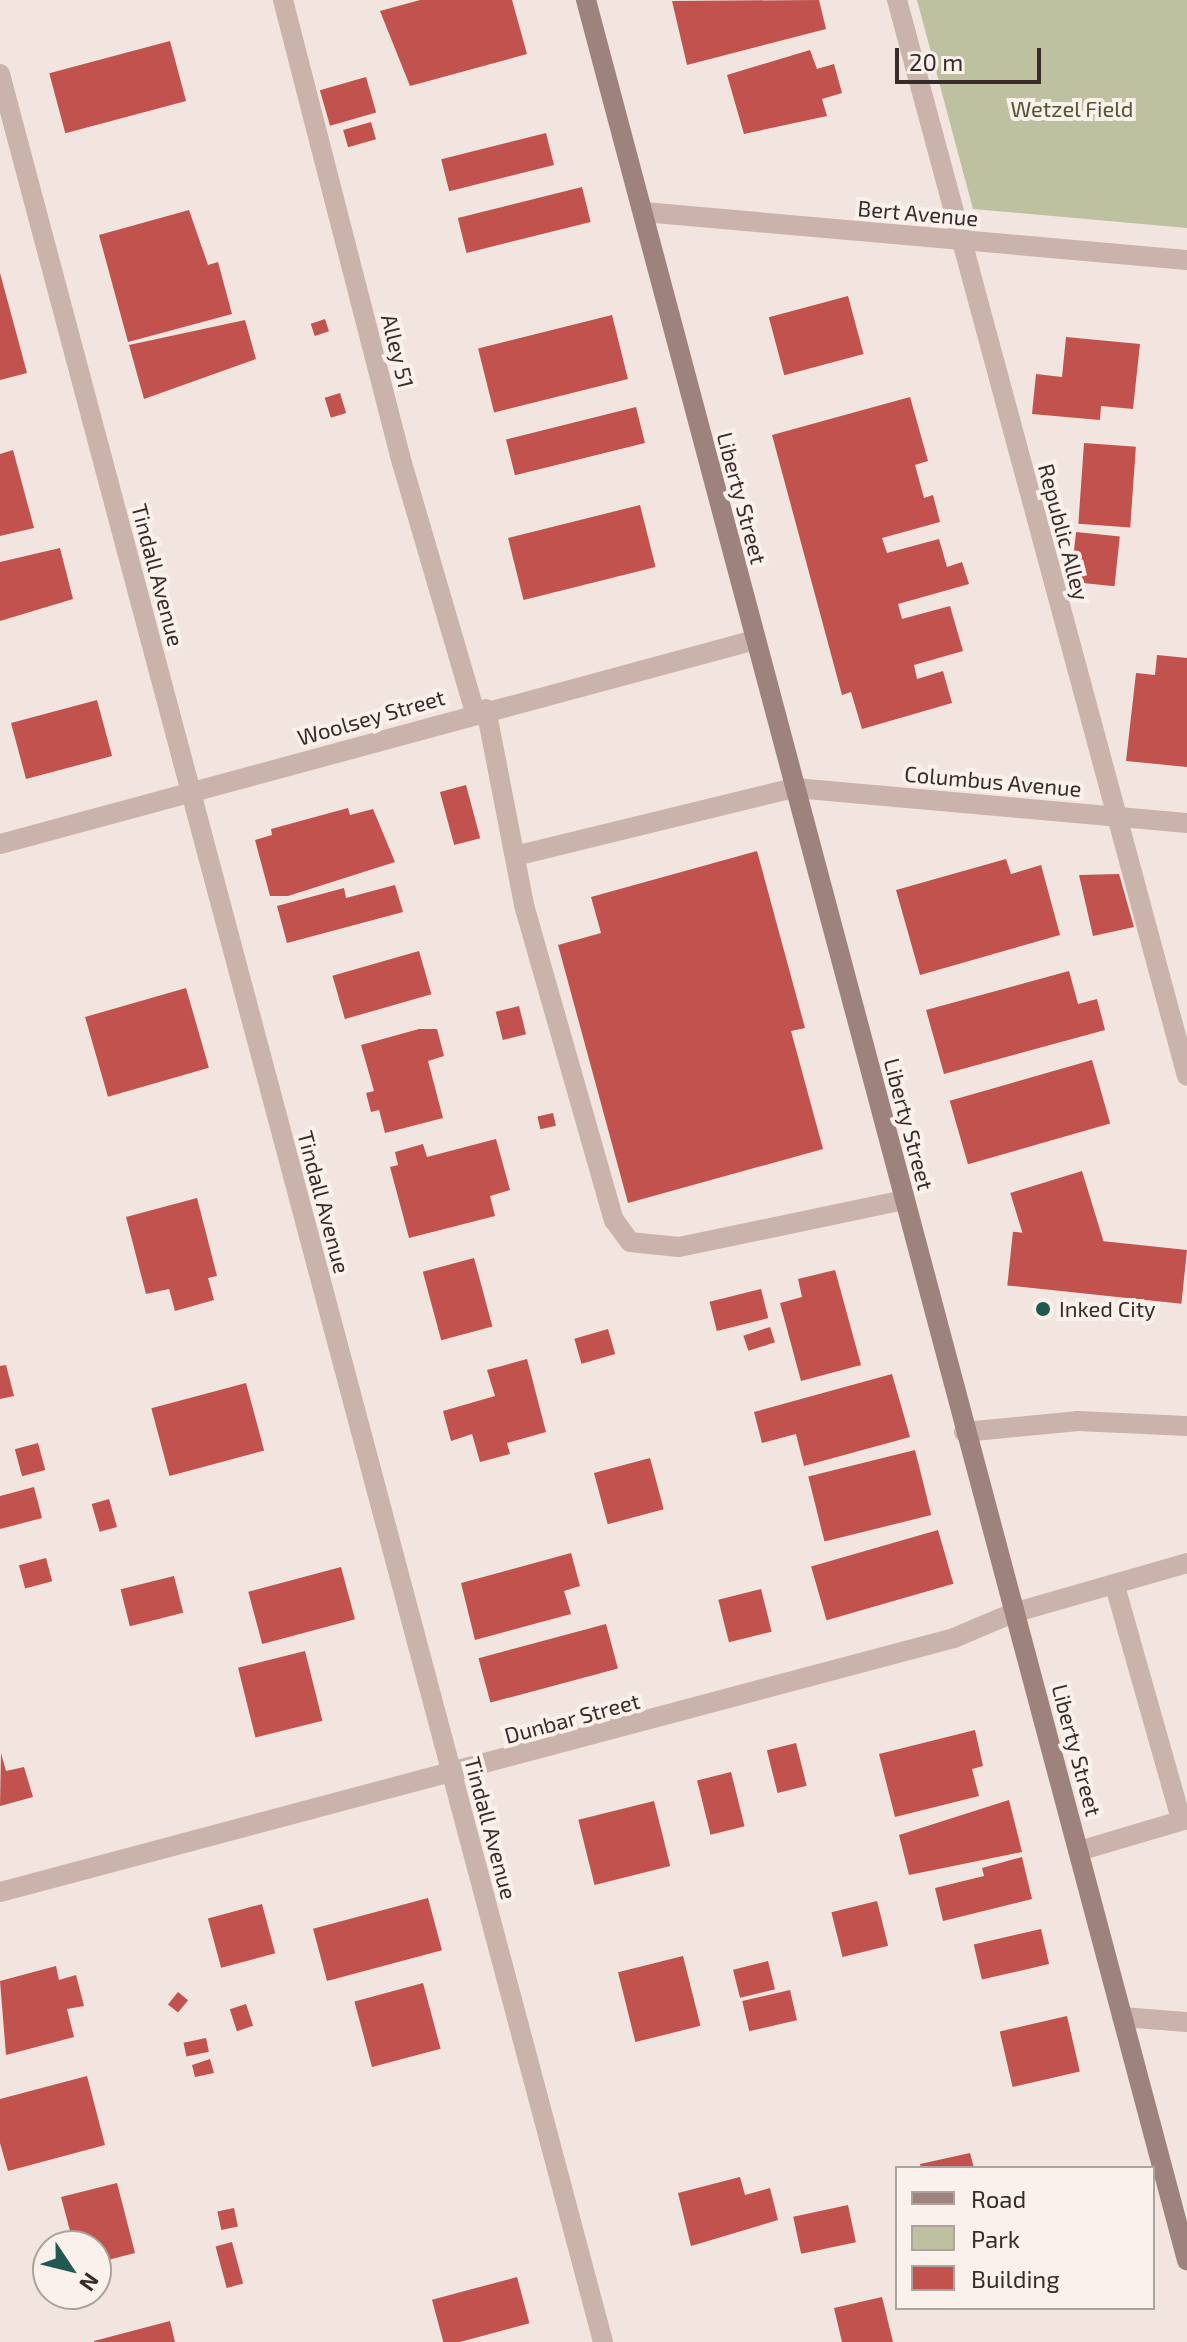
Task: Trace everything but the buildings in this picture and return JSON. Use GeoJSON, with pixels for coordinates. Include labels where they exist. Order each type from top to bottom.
{"type":"FeatureCollection","features":[{"type":"Feature","properties":{"kind":"street","name":"Alley 51"},"geometry":{"type":"LineString","coordinates":[[283,0],[402,463],[480,711],[515,856],[614,1220],[630,1242],[679,1247],[904,1200]]}},
{"type":"Feature","properties":{"kind":"street","name":"Liberty Street"},"geometry":{"type":"LineString","coordinates":[[586,0],[964,1432],[1187,2260]]}},
{"type":"Feature","properties":{"kind":"street","name":"Republic Alley"},"geometry":{"type":"LineString","coordinates":[[897,0],[1114,817],[1187,1076]]}},
{"type":"Feature","properties":{"kind":"street","name":"Tindall Avenue"},"geometry":{"type":"LineString","coordinates":[[0,74],[603,2342]]}},
{"type":"Feature","properties":{"kind":"street","name":"Bert Avenue"},"geometry":{"type":"LineString","coordinates":[[644,212],[1187,260]]}},
{"type":"Feature","properties":{"kind":"street","name":"Woolsey Street"},"geometry":{"type":"LineString","coordinates":[[0,844],[480,711],[755,640]]}},
{"type":"Feature","properties":{"kind":"street","name":"Columbus Avenue"},"geometry":{"type":"LineString","coordinates":[[515,856],[795,788],[1187,823]]}},
{"type":"Feature","properties":{"kind":"street"},"geometry":{"type":"LineString","coordinates":[[964,1432],[1062,1421],[1187,1426]]}},
{"type":"Feature","properties":{"kind":"street","name":"Dunbar Street"},"geometry":{"type":"LineString","coordinates":[[0,1892],[452,1775],[954,1638],[1013,1613],[1187,1563]]}},
{"type":"Feature","properties":{"kind":"street"},"geometry":{"type":"LineString","coordinates":[[1079,1851],[1184,1820],[1115,1586]]}},
{"type":"Feature","properties":{"kind":"street"},"geometry":{"type":"LineString","coordinates":[[1122,2017],[1187,2022]]}},
{"type":"Feature","properties":{"kind":"green space","name":"Wetzel Field"},"geometry":{"type":"Polygon","coordinates":[[[917,0],[1187,0],[1187,228],[973,209],[917,0]]]}},
{"type":"Feature","properties":{"kind":"place","name":"Inked City"},"geometry":{"type":"Point","coordinates":[1043,1309]}}]}
